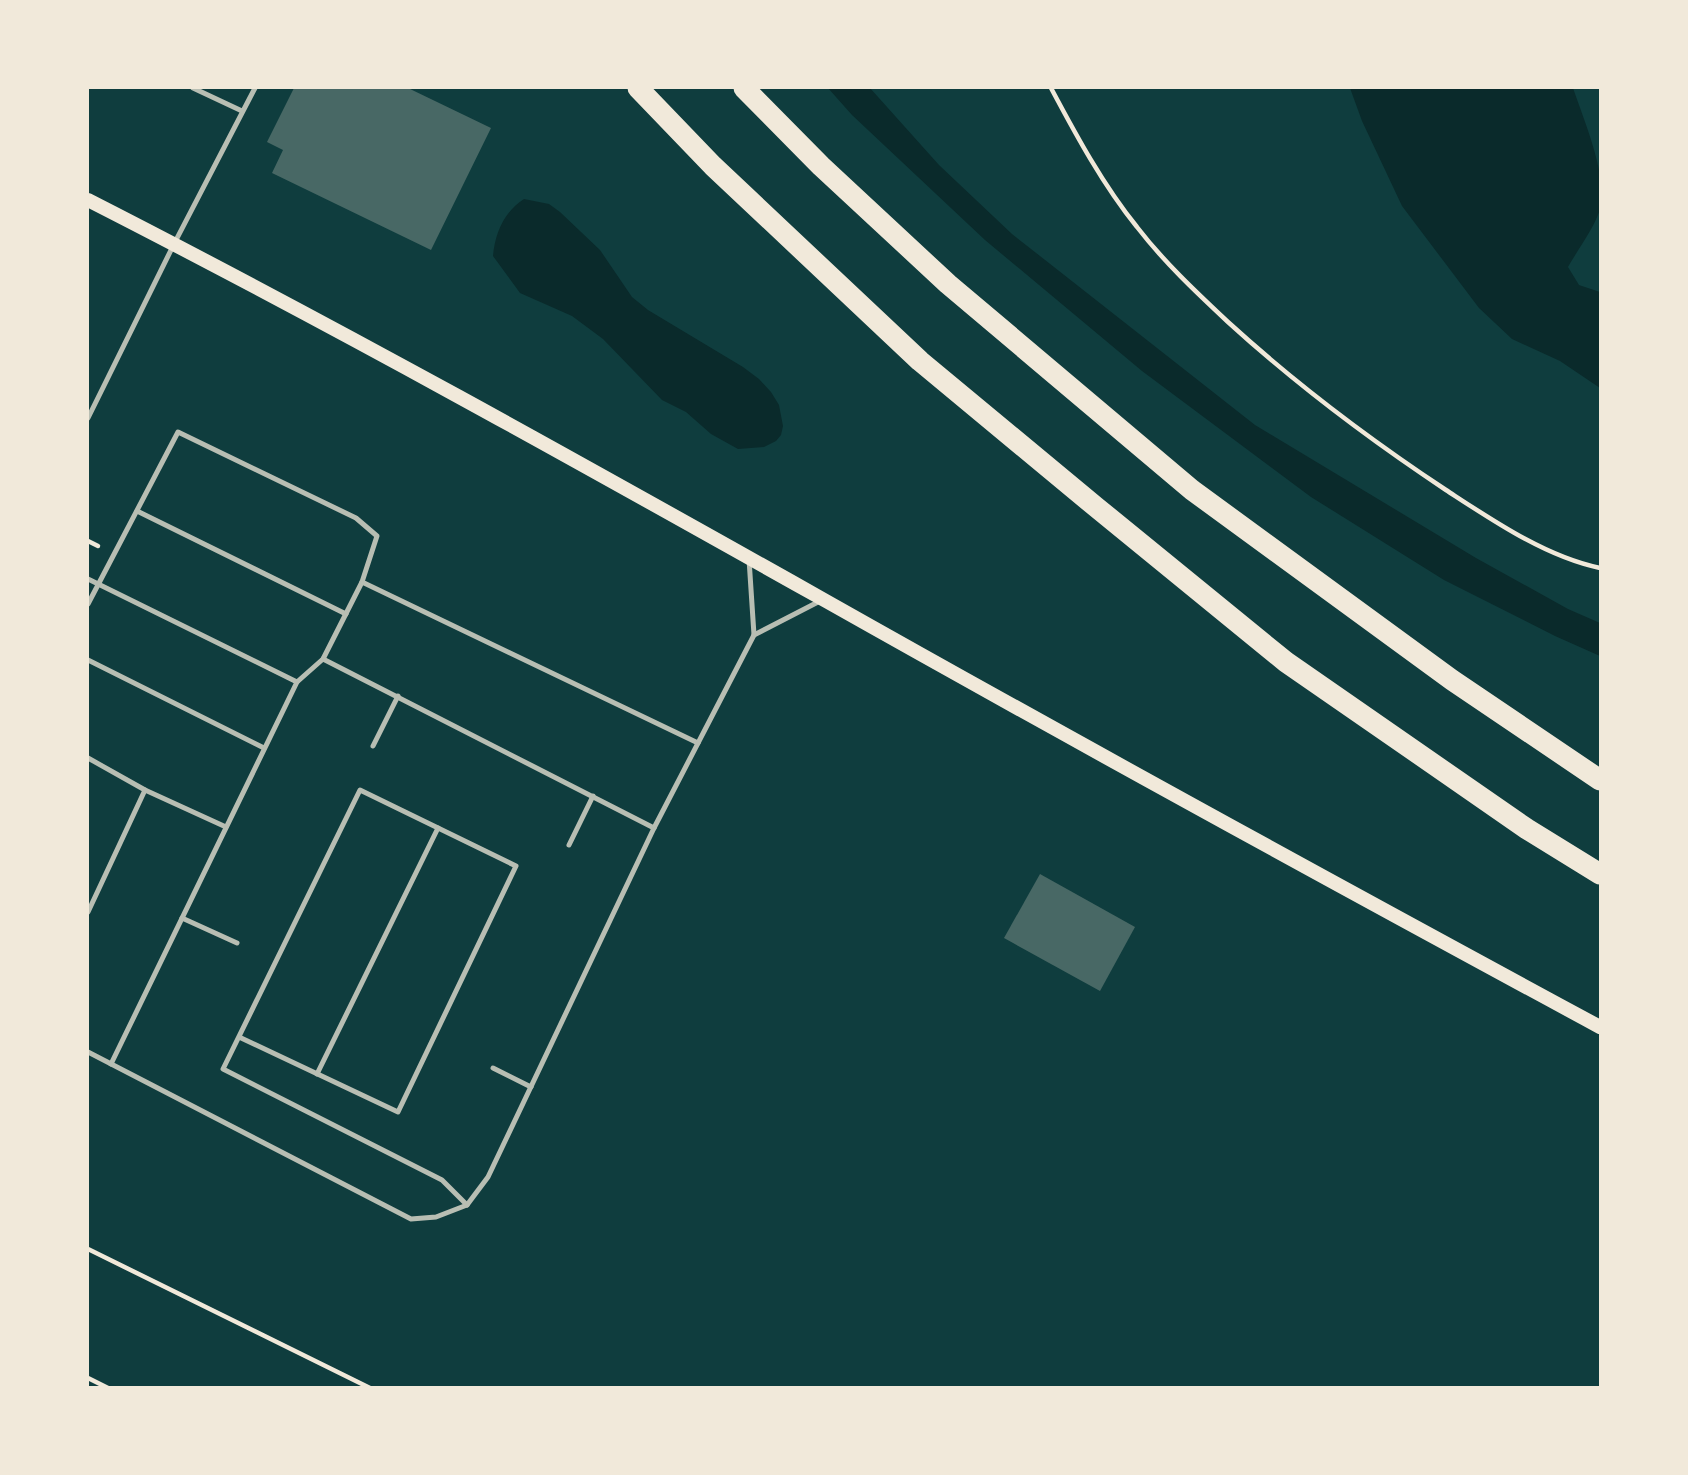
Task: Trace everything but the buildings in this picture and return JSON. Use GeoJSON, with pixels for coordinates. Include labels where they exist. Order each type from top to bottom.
{"type":"FeatureCollection","features":[{"type":"Feature","properties":{"kind":"highway"},"geometry":{"type":"LineString","coordinates":[[638,88],[713,166],[920,361],[1286,662],[1527,829],[1601,874]]}},
{"type":"Feature","properties":{"kind":"highway"},"geometry":{"type":"LineString","coordinates":[[744,88],[821,166],[948,284],[1192,490],[1452,680],[1601,780]]}},
{"type":"Feature","properties":{"kind":"main road"},"geometry":{"type":"LineString","coordinates":[[88,200],[749,556],[823,600],[1347,890],[1601,1027]]}},
{"type":"Feature","properties":{"kind":"lane"},"geometry":{"type":"LineString","coordinates":[[193,88],[242,111]]}},
{"type":"Feature","properties":{"kind":"lane"},"geometry":{"type":"LineString","coordinates":[[88,418],[255,88]]}},
{"type":"Feature","properties":{"kind":"lane"},"geometry":{"type":"LineString","coordinates":[[88,604],[178,432],[356,518],[377,536],[362,582],[346,614],[323,659],[296,682],[111,1064]]}},
{"type":"Feature","properties":{"kind":"lane"},"geometry":{"type":"LineString","coordinates":[[137,510],[346,614]]}},
{"type":"Feature","properties":{"kind":"lane"},"geometry":{"type":"LineString","coordinates":[[88,1052],[411,1219],[436,1217],[467,1205],[488,1177],[654,828],[754,635],[749,556]]}},
{"type":"Feature","properties":{"kind":"lane"},"geometry":{"type":"LineString","coordinates":[[88,579],[296,682]]}},
{"type":"Feature","properties":{"kind":"lane"},"geometry":{"type":"LineString","coordinates":[[362,582],[698,743]]}},
{"type":"Feature","properties":{"kind":"lane"},"geometry":{"type":"LineString","coordinates":[[754,635],[823,600]]}},
{"type":"Feature","properties":{"kind":"lane"},"geometry":{"type":"LineString","coordinates":[[323,659],[654,828]]}},
{"type":"Feature","properties":{"kind":"lane"},"geometry":{"type":"LineString","coordinates":[[88,660],[264,748]]}},
{"type":"Feature","properties":{"kind":"lane"},"geometry":{"type":"LineString","coordinates":[[373,746],[398,696]]}},
{"type":"Feature","properties":{"kind":"lane"},"geometry":{"type":"LineString","coordinates":[[88,758],[145,790],[226,827]]}},
{"type":"Feature","properties":{"kind":"lane"},"geometry":{"type":"LineString","coordinates":[[88,912],[145,790]]}},
{"type":"Feature","properties":{"kind":"lane"},"geometry":{"type":"LineString","coordinates":[[239,1037],[398,1112],[516,866],[360,790],[223,1069],[442,1180],[467,1205]]}},
{"type":"Feature","properties":{"kind":"lane"},"geometry":{"type":"LineString","coordinates":[[569,845],[593,796]]}},
{"type":"Feature","properties":{"kind":"lane"},"geometry":{"type":"LineString","coordinates":[[317,1073],[438,828]]}},
{"type":"Feature","properties":{"kind":"lane"},"geometry":{"type":"LineString","coordinates":[[182,918],[237,943]]}},
{"type":"Feature","properties":{"kind":"lane"},"geometry":{"type":"LineString","coordinates":[[493,1068],[531,1087]]}},
{"type":"Feature","properties":{"kind":"path"},"geometry":{"type":"LineString","coordinates":[[1051,88],[1095,166],[1135,225],[1180,276],[1269,359],[1317,399],[1396,457],[1502,527],[1544,548],[1601,568]]}},
{"type":"Feature","properties":{"kind":"path"},"geometry":{"type":"LineString","coordinates":[[88,541],[98,546]]}},
{"type":"Feature","properties":{"kind":"path"},"geometry":{"type":"LineString","coordinates":[[88,1249],[370,1388]]}},
{"type":"Feature","properties":{"kind":"path"},"geometry":{"type":"LineString","coordinates":[[88,1378],[108,1388]]}},
{"type":"Feature","properties":{"kind":"water"},"geometry":{"type":"Polygon","coordinates":[[[828,88],[870,88],[939,165],[1012,234],[1255,425],[1476,558],[1568,609],[1600,623],[1600,656],[1444,580],[1311,497],[1142,371],[985,240],[852,115],[828,88]]]}},
{"type":"Feature","properties":{"kind":"water"},"geometry":{"type":"Polygon","coordinates":[[[1350,88],[1573,88],[1594,148],[1602,196],[1595,223],[1568,267],[1579,285],[1600,292],[1600,388],[1560,361],[1512,339],[1479,308],[1402,206],[1362,121],[1350,88]]]}},
{"type":"Feature","properties":{"kind":"water"},"geometry":{"type":"Polygon","coordinates":[[[524,199],[549,204],[560,212],[600,250],[632,297],[648,310],[759,379],[779,405],[783,426],[776,441],[764,447],[738,449],[711,434],[686,412],[662,400],[603,339],[572,316],[520,293],[493,256],[502,224],[511,210],[524,199]]]}}]}
